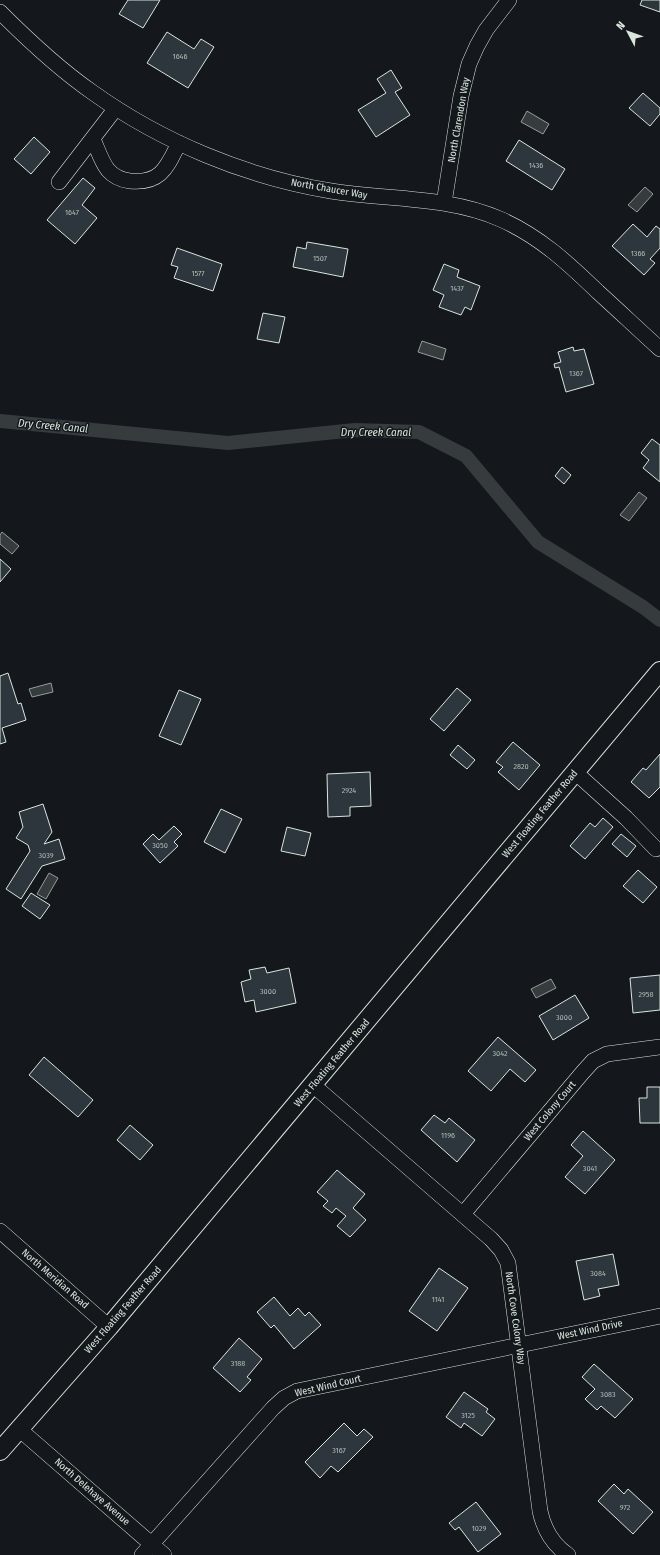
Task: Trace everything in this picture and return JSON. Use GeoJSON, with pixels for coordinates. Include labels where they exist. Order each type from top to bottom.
{"type":"FeatureCollection","features":[{"type":"Feature","properties":{"kind":"main road","name":"West Floating Feather Road"},"geometry":{"type":"LineString","coordinates":[[0,1451],[109,1327],[660,671]]}},
{"type":"Feature","properties":{"kind":"street","name":"North Clarendon Way"},"geometry":{"type":"LineString","coordinates":[[444,203],[461,96],[470,64],[477,46],[486,30],[508,0]]}},
{"type":"Feature","properties":{"kind":"street","name":"North Chaucer Way"},"geometry":{"type":"LineString","coordinates":[[0,12],[51,60],[92,92],[116,108],[179,143],[229,164],[278,180],[329,191],[370,197],[444,203],[469,208],[499,218],[532,236],[563,258],[660,349]]}},
{"type":"Feature","properties":{"kind":"street"},"geometry":{"type":"LineString","coordinates":[[59,182],[116,108]]}},
{"type":"Feature","properties":{"kind":"street"},"geometry":{"type":"LineString","coordinates":[[93,139],[104,164],[110,172],[122,180],[134,182],[146,182],[156,178],[169,162],[179,143]]}},
{"type":"Feature","properties":{"kind":"street"},"geometry":{"type":"LineString","coordinates":[[575,772],[626,818],[656,849]]}},
{"type":"Feature","properties":{"kind":"street","name":"West Colony Court"},"geometry":{"type":"LineString","coordinates":[[463,1214],[593,1061],[607,1054],[660,1047]]}},
{"type":"Feature","properties":{"kind":"street","name":"North Cove Colony Way"},"geometry":{"type":"LineString","coordinates":[[313,1085],[463,1214],[501,1250],[508,1263],[543,1526],[550,1539],[568,1555]]}},
{"type":"Feature","properties":{"kind":"street","name":"North Meridian Road"},"geometry":{"type":"LineString","coordinates":[[0,1231],[109,1327]]}},
{"type":"Feature","properties":{"kind":"street","name":"West Wind Drive"},"geometry":{"type":"LineString","coordinates":[[519,1345],[660,1316]]}},
{"type":"Feature","properties":{"kind":"street","name":"West Wind Court"},"geometry":{"type":"LineString","coordinates":[[147,1550],[263,1419],[284,1398],[297,1391],[519,1345]]}},
{"type":"Feature","properties":{"kind":"street","name":"North Delehaye Avenue"},"geometry":{"type":"LineString","coordinates":[[19,1429],[147,1550],[164,1555]]}},
{"type":"Feature","properties":{"kind":"shaded area"},"geometry":{"type":"Polygon","coordinates":[[[527,111],[549,124],[543,134],[521,122],[527,111]]]}},
{"type":"Feature","properties":{"kind":"shaded area"},"geometry":{"type":"Polygon","coordinates":[[[645,187],[653,194],[637,212],[628,205],[645,187]]]}},
{"type":"Feature","properties":{"kind":"shaded area"},"geometry":{"type":"Polygon","coordinates":[[[422,341],[446,349],[443,360],[418,352],[422,341]]]}},
{"type":"Feature","properties":{"kind":"shaded area"},"geometry":{"type":"Polygon","coordinates":[[[639,492],[647,498],[629,521],[620,515],[639,492]]]}},
{"type":"Feature","properties":{"kind":"shaded area"},"geometry":{"type":"Polygon","coordinates":[[[2,532],[19,546],[12,554],[0,544],[0,535],[2,532]]]}},
{"type":"Feature","properties":{"kind":"shaded area"},"geometry":{"type":"Polygon","coordinates":[[[51,683],[53,692],[32,697],[29,689],[51,683]]]}},
{"type":"Feature","properties":{"kind":"shaded area"},"geometry":{"type":"Polygon","coordinates":[[[49,873],[58,878],[46,899],[37,894],[49,873]]]}},
{"type":"Feature","properties":{"kind":"shaded area"},"geometry":{"type":"Polygon","coordinates":[[[551,979],[556,988],[536,998],[531,989],[551,979]]]}},
{"type":"Feature","properties":{"kind":"building"},"geometry":{"type":"Polygon","coordinates":[[[128,0],[160,0],[143,28],[119,14],[128,0]]]}},
{"type":"Feature","properties":{"kind":"building"},"geometry":{"type":"Polygon","coordinates":[[[642,0],[660,0],[660,12],[640,5],[642,0]]]}},
{"type":"Feature","properties":{"kind":"building"},"geometry":{"type":"Polygon","coordinates":[[[167,32],[194,49],[201,39],[214,47],[188,88],[147,63],[167,32]]]}},
{"type":"Feature","properties":{"kind":"building"},"geometry":{"type":"Polygon","coordinates":[[[391,70],[402,88],[395,92],[410,115],[376,137],[358,110],[386,93],[377,79],[391,70]]]}},
{"type":"Feature","properties":{"kind":"building"},"geometry":{"type":"Polygon","coordinates":[[[643,93],[660,108],[660,114],[650,126],[629,108],[643,93]]]}},
{"type":"Feature","properties":{"kind":"building"},"geometry":{"type":"Polygon","coordinates":[[[34,137],[50,152],[31,174],[14,159],[34,137]]]}},
{"type":"Feature","properties":{"kind":"building"},"geometry":{"type":"Polygon","coordinates":[[[519,140],[565,169],[552,190],[506,161],[519,140]]]}},
{"type":"Feature","properties":{"kind":"building"},"geometry":{"type":"Polygon","coordinates":[[[83,178],[95,188],[82,205],[97,218],[75,244],[47,220],[83,178]]]}},
{"type":"Feature","properties":{"kind":"building"},"geometry":{"type":"Polygon","coordinates":[[[633,224],[647,237],[656,226],[660,229],[660,248],[650,259],[655,263],[644,275],[612,246],[633,224]]]}},
{"type":"Feature","properties":{"kind":"building"},"geometry":{"type":"Polygon","coordinates":[[[307,242],[348,249],[343,277],[293,267],[297,247],[306,249],[307,242]]]}},
{"type":"Feature","properties":{"kind":"building"},"geometry":{"type":"Polygon","coordinates":[[[177,248],[222,264],[213,291],[174,278],[178,267],[171,265],[177,248]]]}},
{"type":"Feature","properties":{"kind":"building"},"geometry":{"type":"Polygon","coordinates":[[[444,264],[459,270],[457,277],[480,286],[471,310],[465,307],[461,315],[439,307],[444,295],[433,290],[444,264]]]}},
{"type":"Feature","properties":{"kind":"building"},"geometry":{"type":"Polygon","coordinates":[[[263,313],[285,317],[279,343],[257,339],[263,313]]]}},
{"type":"Feature","properties":{"kind":"building"},"geometry":{"type":"Polygon","coordinates":[[[573,347],[574,351],[584,349],[594,384],[566,392],[559,367],[555,368],[554,364],[561,362],[558,352],[573,347]]]}},
{"type":"Feature","properties":{"kind":"building"},"geometry":{"type":"Polygon","coordinates":[[[652,439],[660,445],[660,482],[643,468],[649,460],[641,453],[652,439]]]}},
{"type":"Feature","properties":{"kind":"building"},"geometry":{"type":"Polygon","coordinates":[[[562,467],[571,475],[564,484],[555,476],[562,467]]]}},
{"type":"Feature","properties":{"kind":"building"},"geometry":{"type":"Polygon","coordinates":[[[0,559],[11,569],[0,582],[0,559]]]}},
{"type":"Feature","properties":{"kind":"building"},"geometry":{"type":"Polygon","coordinates":[[[8,673],[18,704],[21,703],[26,720],[2,728],[6,742],[0,744],[0,676],[8,673]]]}},
{"type":"Feature","properties":{"kind":"building"},"geometry":{"type":"Polygon","coordinates":[[[457,688],[471,700],[444,731],[430,719],[457,688]]]}},
{"type":"Feature","properties":{"kind":"building"},"geometry":{"type":"Polygon","coordinates":[[[179,690],[201,699],[181,745],[159,736],[179,690]]]}},
{"type":"Feature","properties":{"kind":"building"},"geometry":{"type":"Polygon","coordinates":[[[513,742],[540,765],[519,790],[498,772],[503,767],[496,762],[513,742]]]}},
{"type":"Feature","properties":{"kind":"building"},"geometry":{"type":"Polygon","coordinates":[[[458,745],[475,760],[467,769],[450,755],[458,745]]]}},
{"type":"Feature","properties":{"kind":"building"},"geometry":{"type":"Polygon","coordinates":[[[660,754],[660,787],[649,798],[631,782],[643,768],[646,770],[660,754]]]}},
{"type":"Feature","properties":{"kind":"building"},"geometry":{"type":"Polygon","coordinates":[[[370,772],[371,806],[350,807],[350,816],[328,817],[327,774],[370,772]]]}},
{"type":"Feature","properties":{"kind":"building"},"geometry":{"type":"Polygon","coordinates":[[[43,804],[52,832],[44,844],[59,839],[65,859],[42,866],[21,899],[6,889],[30,851],[28,845],[16,838],[23,827],[19,812],[43,804]]]}},
{"type":"Feature","properties":{"kind":"building"},"geometry":{"type":"Polygon","coordinates":[[[221,809],[242,819],[225,853],[204,842],[221,809]]]}},
{"type":"Feature","properties":{"kind":"building"},"geometry":{"type":"Polygon","coordinates":[[[603,818],[613,827],[585,859],[570,846],[590,823],[595,827],[603,818]]]}},
{"type":"Feature","properties":{"kind":"building"},"geometry":{"type":"Polygon","coordinates":[[[174,826],[182,834],[174,842],[178,846],[160,863],[143,844],[153,834],[159,840],[174,826]]]}},
{"type":"Feature","properties":{"kind":"building"},"geometry":{"type":"Polygon","coordinates":[[[287,827],[311,833],[305,856],[281,851],[287,827]]]}},
{"type":"Feature","properties":{"kind":"building"},"geometry":{"type":"Polygon","coordinates":[[[621,834],[636,846],[627,857],[612,844],[621,834]]]}},
{"type":"Feature","properties":{"kind":"building"},"geometry":{"type":"Polygon","coordinates":[[[638,870],[657,887],[643,903],[623,886],[638,870]]]}},
{"type":"Feature","properties":{"kind":"building"},"geometry":{"type":"Polygon","coordinates":[[[31,893],[50,905],[40,919],[22,906],[31,893]]]}},
{"type":"Feature","properties":{"kind":"building"},"geometry":{"type":"Polygon","coordinates":[[[265,967],[267,973],[289,968],[296,1003],[256,1012],[254,1000],[245,1002],[241,982],[251,979],[249,970],[265,967]]]}},
{"type":"Feature","properties":{"kind":"building"},"geometry":{"type":"Polygon","coordinates":[[[660,975],[660,1010],[633,1013],[630,978],[660,975]]]}},
{"type":"Feature","properties":{"kind":"building"},"geometry":{"type":"Polygon","coordinates":[[[575,995],[589,1018],[553,1040],[539,1016],[575,995]]]}},
{"type":"Feature","properties":{"kind":"building"},"geometry":{"type":"Polygon","coordinates":[[[498,1037],[536,1070],[525,1082],[510,1069],[491,1091],[468,1071],[498,1037]]]}},
{"type":"Feature","properties":{"kind":"building"},"geometry":{"type":"Polygon","coordinates":[[[44,1057],[93,1100],[78,1117],[29,1075],[44,1057]]]}},
{"type":"Feature","properties":{"kind":"building"},"geometry":{"type":"Polygon","coordinates":[[[647,1087],[660,1087],[660,1123],[640,1123],[639,1098],[647,1098],[647,1087]]]}},
{"type":"Feature","properties":{"kind":"building"},"geometry":{"type":"Polygon","coordinates":[[[434,1115],[445,1123],[449,1118],[475,1140],[457,1162],[421,1130],[434,1115]]]}},
{"type":"Feature","properties":{"kind":"building"},"geometry":{"type":"Polygon","coordinates":[[[130,1125],[153,1145],[140,1160],[117,1140],[130,1125]]]}},
{"type":"Feature","properties":{"kind":"building"},"geometry":{"type":"Polygon","coordinates":[[[583,1131],[615,1160],[585,1194],[565,1177],[583,1156],[571,1145],[583,1131]]]}},
{"type":"Feature","properties":{"kind":"building"},"geometry":{"type":"Polygon","coordinates":[[[337,1170],[365,1194],[353,1208],[366,1220],[350,1237],[337,1226],[346,1216],[336,1208],[332,1213],[323,1206],[328,1201],[317,1192],[337,1170]]]}},
{"type":"Feature","properties":{"kind":"building"},"geometry":{"type":"Polygon","coordinates":[[[613,1254],[619,1285],[598,1289],[600,1296],[584,1300],[576,1261],[613,1254]]]}},
{"type":"Feature","properties":{"kind":"building"},"geometry":{"type":"Polygon","coordinates":[[[439,1268],[468,1288],[437,1331],[409,1311],[439,1268]]]}},
{"type":"Feature","properties":{"kind":"building"},"geometry":{"type":"Polygon","coordinates":[[[274,1297],[290,1316],[298,1308],[305,1316],[309,1312],[321,1325],[294,1349],[274,1325],[271,1328],[257,1312],[274,1297]]]}},
{"type":"Feature","properties":{"kind":"building"},"geometry":{"type":"Polygon","coordinates":[[[239,1338],[262,1359],[247,1377],[251,1380],[240,1392],[213,1368],[239,1338]]]}},
{"type":"Feature","properties":{"kind":"building"},"geometry":{"type":"Polygon","coordinates":[[[594,1364],[633,1399],[615,1418],[601,1406],[597,1410],[585,1399],[595,1389],[582,1377],[594,1364]]]}},
{"type":"Feature","properties":{"kind":"building"},"geometry":{"type":"Polygon","coordinates":[[[464,1392],[488,1409],[486,1412],[495,1419],[482,1436],[464,1423],[461,1428],[446,1417],[464,1392]]]}},
{"type":"Feature","properties":{"kind":"building"},"geometry":{"type":"Polygon","coordinates":[[[344,1423],[357,1436],[364,1429],[373,1437],[338,1472],[331,1466],[320,1478],[305,1462],[344,1423]]]}},
{"type":"Feature","properties":{"kind":"building"},"geometry":{"type":"Polygon","coordinates":[[[614,1484],[624,1494],[628,1489],[653,1512],[633,1534],[598,1501],[614,1484]]]}},
{"type":"Feature","properties":{"kind":"building"},"geometry":{"type":"Polygon","coordinates":[[[476,1502],[501,1534],[478,1552],[459,1527],[455,1530],[449,1523],[476,1502]]]}},
{"type":"Feature","properties":{"kind":"waterway","name":"Dry Creek Canal"},"geometry":{"type":"LineString","coordinates":[[0,421],[228,443],[355,430],[419,432],[466,456],[538,542],[643,607],[660,620]]}}]}
